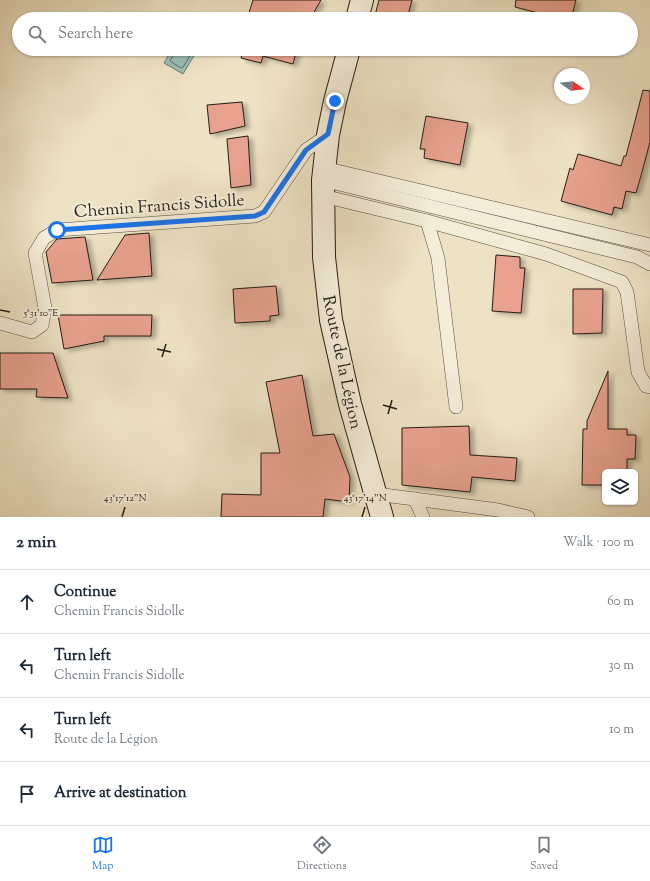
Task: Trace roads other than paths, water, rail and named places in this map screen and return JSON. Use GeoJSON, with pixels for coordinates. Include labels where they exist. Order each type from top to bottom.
{"type":"FeatureCollection","features":[{"type":"Feature","properties":{"kind":"main road"},"geometry":{"type":"LineString","coordinates":[[358,12],[362,0]]}},
{"type":"Feature","properties":{"kind":"main road","name":"Route de la Légion"},"geometry":{"type":"LineString","coordinates":[[347,56],[328,134],[324,182],[324,257],[331,320],[350,404],[382,517]]}},
{"type":"Feature","properties":{"kind":"lane","name":"Chemin Francis Sidolle"},"geometry":{"type":"LineString","coordinates":[[0,323],[32,332],[42,325],[45,308],[35,253],[44,238],[57,230],[255,216],[264,212],[306,150],[328,134]]}},
{"type":"Feature","properties":{"kind":"lane"},"geometry":{"type":"LineString","coordinates":[[324,182],[427,221],[546,254],[622,282],[627,292],[638,372],[646,386],[650,387]]}},
{"type":"Feature","properties":{"kind":"lane"},"geometry":{"type":"LineString","coordinates":[[324,182],[650,245]]}},
{"type":"Feature","properties":{"kind":"lane"},"geometry":{"type":"LineString","coordinates":[[324,182],[637,257],[650,264]]}},
{"type":"Feature","properties":{"kind":"lane"},"geometry":{"type":"LineString","coordinates":[[427,221],[438,258],[456,407]]}},
{"type":"Feature","properties":{"kind":"lane"},"geometry":{"type":"LineString","coordinates":[[376,494],[498,510],[528,517]]}},
{"type":"Feature","properties":{"kind":"lane"},"geometry":{"type":"LineString","coordinates":[[415,499],[423,517]]}},
{"type":"Feature","properties":{"kind":"water"},"geometry":{"type":"Polygon","coordinates":[[[168,56],[194,56],[183,74],[164,63],[168,56]]]}}]}
